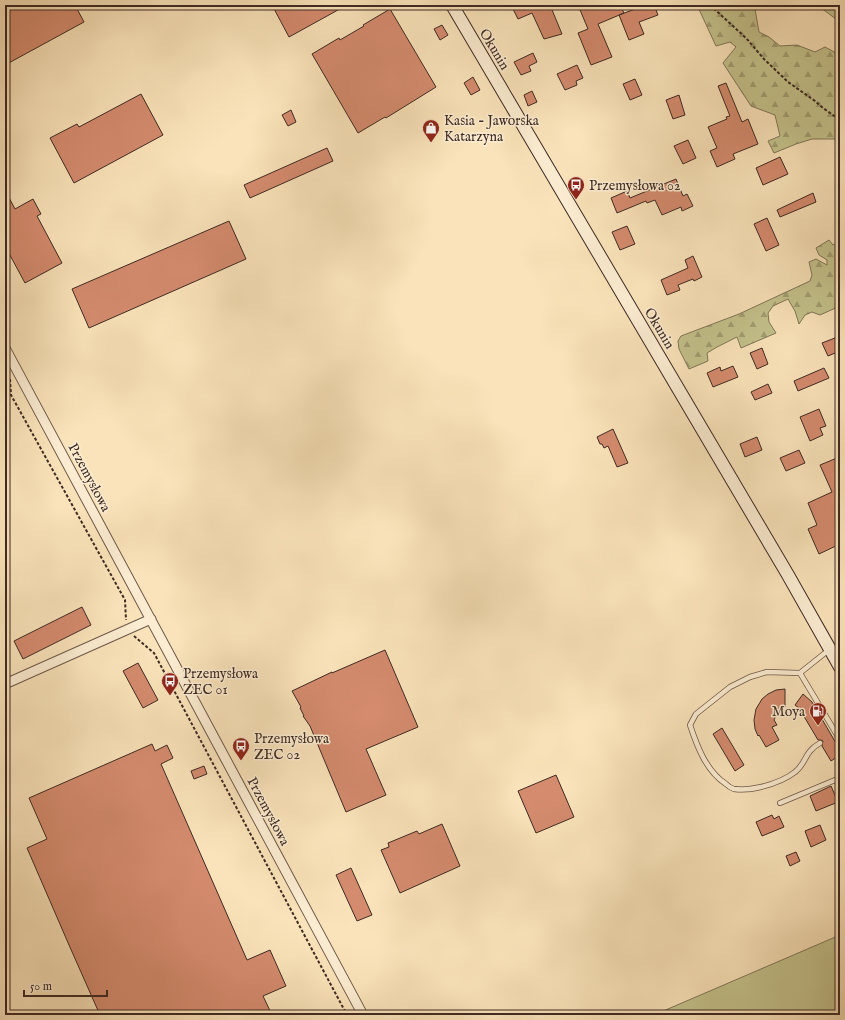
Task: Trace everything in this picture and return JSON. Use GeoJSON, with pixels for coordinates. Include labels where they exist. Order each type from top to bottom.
{"type":"FeatureCollection","features":[{"type":"Feature","properties":{"kind":"main road","name":"Okunin"},"geometry":{"type":"LineString","coordinates":[[452,5],[788,575],[840,667]]}},
{"type":"Feature","properties":{"kind":"street","name":"Przemysłowa"},"geometry":{"type":"LineString","coordinates":[[5,348],[363,1015]]}},
{"type":"Feature","properties":{"kind":"street"},"geometry":{"type":"LineString","coordinates":[[5,684],[151,619]]}},
{"type":"Feature","properties":{"kind":"lane"},"geometry":{"type":"LineString","coordinates":[[820,743],[811,749],[804,759],[801,767],[794,773],[774,784],[754,789],[732,789],[717,779],[705,760],[690,725],[696,714],[730,687],[750,677],[767,672],[800,673],[830,649]]}},
{"type":"Feature","properties":{"kind":"lane"},"geometry":{"type":"LineString","coordinates":[[800,673],[834,735],[840,740]]}},
{"type":"Feature","properties":{"kind":"lane"},"geometry":{"type":"LineString","coordinates":[[780,803],[840,778]]}},
{"type":"Feature","properties":{"kind":"path"},"geometry":{"type":"LineString","coordinates":[[710,5],[746,38],[764,59],[788,82],[840,120]]}},
{"type":"Feature","properties":{"kind":"path"},"geometry":{"type":"LineString","coordinates":[[9,377],[11,395],[125,600],[126,624]]}},
{"type":"Feature","properties":{"kind":"path"},"geometry":{"type":"LineString","coordinates":[[132,634],[154,653],[347,1015]]}},
{"type":"Feature","properties":{"kind":"green space"},"geometry":{"type":"Polygon","coordinates":[[[697,5],[758,5],[755,9],[759,32],[769,37],[780,46],[797,45],[815,52],[825,47],[838,54],[840,53],[840,139],[812,139],[774,153],[768,141],[780,136],[775,115],[751,106],[723,63],[736,47],[730,42],[716,46],[697,5]]]}},
{"type":"Feature","properties":{"kind":"green space"},"geometry":{"type":"Polygon","coordinates":[[[817,5],[840,5],[840,22],[817,5]]]}},
{"type":"Feature","properties":{"kind":"green space"},"geometry":{"type":"Polygon","coordinates":[[[829,240],[833,245],[840,242],[840,306],[820,315],[812,312],[805,315],[799,324],[795,311],[788,299],[773,306],[768,313],[769,322],[776,333],[741,348],[737,337],[707,353],[708,361],[689,369],[679,349],[678,341],[681,336],[739,314],[810,281],[812,275],[809,262],[816,259],[827,265],[827,260],[819,255],[816,248],[829,240]]]}},
{"type":"Feature","properties":{"kind":"green space"},"geometry":{"type":"Polygon","coordinates":[[[840,935],[840,1015],[654,1015],[840,935]]]}},
{"type":"Feature","properties":{"kind":"building"},"geometry":{"type":"Polygon","coordinates":[[[5,5],[75,5],[84,22],[5,65],[5,5]]]}},
{"type":"Feature","properties":{"kind":"building"},"geometry":{"type":"Polygon","coordinates":[[[272,5],[347,5],[289,37],[272,5]]]}},
{"type":"Feature","properties":{"kind":"building"},"geometry":{"type":"Polygon","coordinates":[[[511,5],[550,5],[562,34],[544,39],[532,13],[518,19],[511,5]]]}},
{"type":"Feature","properties":{"kind":"building"},"geometry":{"type":"Polygon","coordinates":[[[578,5],[620,5],[624,13],[598,24],[612,57],[591,65],[578,33],[588,29],[578,5]]]}},
{"type":"Feature","properties":{"kind":"building"},"geometry":{"type":"Polygon","coordinates":[[[646,5],[654,5],[658,15],[639,22],[644,34],[629,40],[619,15],[646,5]]]}},
{"type":"Feature","properties":{"kind":"building"},"geometry":{"type":"Polygon","coordinates":[[[390,9],[436,87],[386,118],[385,117],[358,133],[312,54],[339,38],[340,40],[390,9]]]}},
{"type":"Feature","properties":{"kind":"building"},"geometry":{"type":"Polygon","coordinates":[[[442,25],[448,35],[440,40],[434,29],[442,25]]]}},
{"type":"Feature","properties":{"kind":"building"},"geometry":{"type":"Polygon","coordinates":[[[533,53],[537,62],[529,66],[531,71],[521,75],[514,62],[533,53]]]}},
{"type":"Feature","properties":{"kind":"building"},"geometry":{"type":"Polygon","coordinates":[[[577,65],[583,78],[576,81],[577,85],[565,90],[557,74],[577,65]]]}},
{"type":"Feature","properties":{"kind":"building"},"geometry":{"type":"Polygon","coordinates":[[[473,77],[480,90],[471,95],[464,83],[473,77]]]}},
{"type":"Feature","properties":{"kind":"building"},"geometry":{"type":"Polygon","coordinates":[[[635,79],[642,95],[630,100],[623,84],[635,79]]]}},
{"type":"Feature","properties":{"kind":"building"},"geometry":{"type":"Polygon","coordinates":[[[726,83],[742,122],[748,119],[758,144],[733,154],[735,159],[717,167],[710,151],[717,148],[708,127],[727,119],[726,117],[730,116],[718,86],[726,83]]]}},
{"type":"Feature","properties":{"kind":"building"},"geometry":{"type":"Polygon","coordinates":[[[532,91],[537,102],[528,106],[524,95],[532,91]]]}},
{"type":"Feature","properties":{"kind":"building"},"geometry":{"type":"Polygon","coordinates":[[[141,94],[163,135],[74,183],[50,138],[77,124],[79,127],[141,94]]]}},
{"type":"Feature","properties":{"kind":"building"},"geometry":{"type":"Polygon","coordinates":[[[679,95],[685,115],[673,119],[666,100],[679,95]]]}},
{"type":"Feature","properties":{"kind":"building"},"geometry":{"type":"Polygon","coordinates":[[[291,110],[296,122],[288,126],[282,115],[291,110]]]}},
{"type":"Feature","properties":{"kind":"building"},"geometry":{"type":"Polygon","coordinates":[[[688,140],[696,158],[683,164],[674,146],[688,140]]]}},
{"type":"Feature","properties":{"kind":"building"},"geometry":{"type":"Polygon","coordinates":[[[327,148],[333,161],[250,198],[244,185],[327,148]]]}},
{"type":"Feature","properties":{"kind":"building"},"geometry":{"type":"Polygon","coordinates":[[[780,157],[788,174],[763,185],[756,168],[780,157]]]}},
{"type":"Feature","properties":{"kind":"building"},"geometry":{"type":"Polygon","coordinates":[[[676,179],[683,196],[687,194],[693,206],[682,211],[681,207],[662,215],[655,200],[647,203],[646,201],[617,213],[611,198],[627,191],[630,198],[676,179]]]}},
{"type":"Feature","properties":{"kind":"building"},"geometry":{"type":"Polygon","coordinates":[[[5,190],[15,209],[33,199],[41,214],[37,216],[62,263],[25,283],[5,246],[5,190]]]}},
{"type":"Feature","properties":{"kind":"building"},"geometry":{"type":"Polygon","coordinates":[[[813,193],[816,202],[780,217],[777,210],[813,193]]]}},
{"type":"Feature","properties":{"kind":"building"},"geometry":{"type":"Polygon","coordinates":[[[767,218],[779,245],[766,251],[754,224],[767,218]]]}},
{"type":"Feature","properties":{"kind":"building"},"geometry":{"type":"Polygon","coordinates":[[[229,221],[246,259],[89,328],[72,289],[229,221]]]}},
{"type":"Feature","properties":{"kind":"building"},"geometry":{"type":"Polygon","coordinates":[[[627,226],[635,244],[620,250],[612,232],[627,226]]]}},
{"type":"Feature","properties":{"kind":"building"},"geometry":{"type":"Polygon","coordinates":[[[693,256],[702,277],[694,281],[693,279],[678,285],[680,290],[667,295],[661,280],[688,268],[685,260],[693,256]]]}},
{"type":"Feature","properties":{"kind":"building"},"geometry":{"type":"Polygon","coordinates":[[[840,336],[840,351],[828,356],[822,343],[840,336]]]}},
{"type":"Feature","properties":{"kind":"building"},"geometry":{"type":"Polygon","coordinates":[[[762,348],[768,364],[757,369],[750,353],[762,348]]]}},
{"type":"Feature","properties":{"kind":"building"},"geometry":{"type":"Polygon","coordinates":[[[733,366],[738,377],[713,387],[707,373],[720,367],[721,371],[733,366]]]}},
{"type":"Feature","properties":{"kind":"building"},"geometry":{"type":"Polygon","coordinates":[[[824,368],[829,378],[798,391],[794,381],[824,368]]]}},
{"type":"Feature","properties":{"kind":"building"},"geometry":{"type":"Polygon","coordinates":[[[768,384],[772,393],[755,400],[751,392],[768,384]]]}},
{"type":"Feature","properties":{"kind":"building"},"geometry":{"type":"Polygon","coordinates":[[[819,409],[826,426],[820,428],[823,435],[810,441],[800,417],[819,409]]]}},
{"type":"Feature","properties":{"kind":"building"},"geometry":{"type":"Polygon","coordinates":[[[613,429],[628,463],[617,467],[608,446],[604,448],[602,444],[600,444],[597,437],[613,429]]]}},
{"type":"Feature","properties":{"kind":"building"},"geometry":{"type":"Polygon","coordinates":[[[757,437],[762,450],[745,457],[740,444],[757,437]]]}},
{"type":"Feature","properties":{"kind":"building"},"geometry":{"type":"Polygon","coordinates":[[[799,450],[805,463],[786,471],[780,458],[799,450]]]}},
{"type":"Feature","properties":{"kind":"building"},"geometry":{"type":"Polygon","coordinates":[[[837,458],[840,464],[840,544],[819,554],[808,529],[817,525],[808,503],[832,492],[820,465],[837,458]]]}},
{"type":"Feature","properties":{"kind":"building"},"geometry":{"type":"Polygon","coordinates":[[[82,607],[91,625],[23,659],[14,641],[82,607]]]}},
{"type":"Feature","properties":{"kind":"building"},"geometry":{"type":"Polygon","coordinates":[[[385,650],[418,727],[366,749],[386,795],[346,812],[310,726],[303,716],[301,707],[292,691],[332,672],[385,650]]]}},
{"type":"Feature","properties":{"kind":"building"},"geometry":{"type":"Polygon","coordinates":[[[138,663],[158,700],[143,708],[123,671],[138,663]]]}},
{"type":"Feature","properties":{"kind":"building"},"geometry":{"type":"Polygon","coordinates":[[[785,689],[785,707],[777,713],[774,720],[777,725],[772,727],[779,740],[766,747],[755,729],[754,720],[756,709],[762,699],[768,694],[776,690],[785,689]]]}},
{"type":"Feature","properties":{"kind":"building"},"geometry":{"type":"Polygon","coordinates":[[[803,694],[812,702],[840,750],[840,755],[831,761],[822,746],[823,741],[818,740],[799,708],[795,705],[803,694]]]}},
{"type":"Feature","properties":{"kind":"building"},"geometry":{"type":"Polygon","coordinates":[[[722,728],[744,765],[735,771],[713,734],[722,728]]]}},
{"type":"Feature","properties":{"kind":"building"},"geometry":{"type":"Polygon","coordinates":[[[152,744],[155,751],[167,745],[173,758],[161,764],[247,960],[270,950],[286,986],[263,996],[272,1015],[100,1015],[69,945],[27,848],[47,839],[29,798],[152,744]]]}},
{"type":"Feature","properties":{"kind":"building"},"geometry":{"type":"Polygon","coordinates":[[[204,766],[207,774],[194,779],[191,771],[204,766]]]}},
{"type":"Feature","properties":{"kind":"building"},"geometry":{"type":"Polygon","coordinates":[[[556,775],[574,817],[536,833],[518,791],[556,775]]]}},
{"type":"Feature","properties":{"kind":"building"},"geometry":{"type":"Polygon","coordinates":[[[831,786],[838,802],[816,811],[810,796],[831,786]]]}},
{"type":"Feature","properties":{"kind":"building"},"geometry":{"type":"Polygon","coordinates":[[[772,815],[774,819],[779,816],[784,827],[762,836],[756,822],[772,815]]]}},
{"type":"Feature","properties":{"kind":"building"},"geometry":{"type":"Polygon","coordinates":[[[442,824],[460,866],[400,893],[381,850],[389,847],[388,843],[417,831],[419,834],[442,824]]]}},
{"type":"Feature","properties":{"kind":"building"},"geometry":{"type":"Polygon","coordinates":[[[820,825],[826,840],[811,847],[805,831],[820,825]]]}},
{"type":"Feature","properties":{"kind":"building"},"geometry":{"type":"Polygon","coordinates":[[[796,852],[800,861],[790,866],[786,856],[796,852]]]}},
{"type":"Feature","properties":{"kind":"building"},"geometry":{"type":"Polygon","coordinates":[[[351,868],[372,915],[357,921],[336,875],[351,868]]]}},
{"type":"Feature","properties":{"kind":"place","name":"Kasia - Jaworska Katarzyna"},"geometry":{"type":"Point","coordinates":[431,143]}},
{"type":"Feature","properties":{"kind":"place","name":"Przemysłowa 02"},"geometry":{"type":"Point","coordinates":[576,200]}},
{"type":"Feature","properties":{"kind":"place","name":"Przemysłowa ZEC 01"},"geometry":{"type":"Point","coordinates":[170,696]}},
{"type":"Feature","properties":{"kind":"place","name":"Moya"},"geometry":{"type":"Point","coordinates":[818,726]}},
{"type":"Feature","properties":{"kind":"place","name":"Przemysłowa ZEC 02"},"geometry":{"type":"Point","coordinates":[241,761]}}]}
